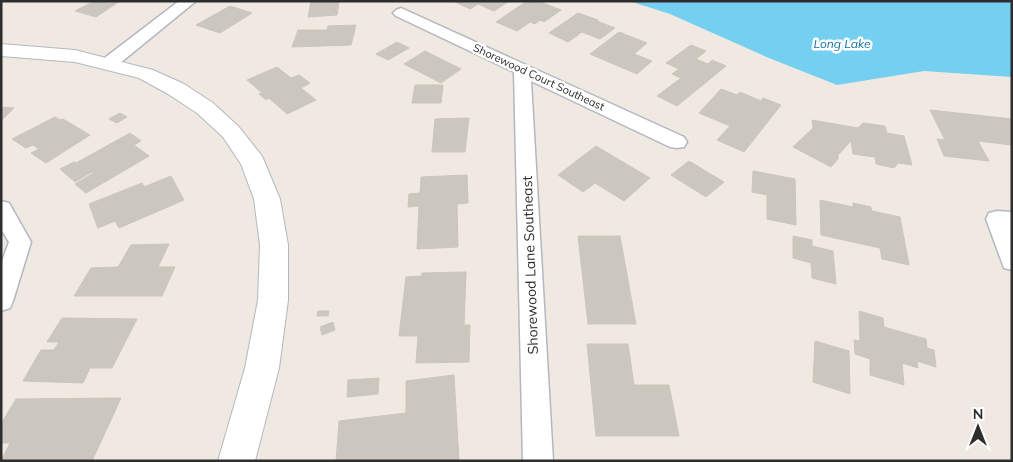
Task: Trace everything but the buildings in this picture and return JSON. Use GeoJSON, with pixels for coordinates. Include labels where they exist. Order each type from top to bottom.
{"type":"FeatureCollection","features":[{"type":"Feature","properties":{"kind":"street"},"geometry":{"type":"LineString","coordinates":[[108,64],[189,1]]}},
{"type":"Feature","properties":{"kind":"street","name":"Shorewood Court Southeast"},"geometry":{"type":"LineString","coordinates":[[401,13],[677,142]]}},
{"type":"Feature","properties":{"kind":"street"},"geometry":{"type":"LineString","coordinates":[[1,50],[75,56],[146,74],[176,89],[205,108],[231,132],[253,162],[267,199],[274,245],[273,300],[262,368],[236,461]]}},
{"type":"Feature","properties":{"kind":"street","name":"Shorewood Lane Southeast"},"geometry":{"type":"LineString","coordinates":[[522,69],[538,461]]}},
{"type":"Feature","properties":{"kind":"street"},"geometry":{"type":"LineString","coordinates":[[1,209],[20,242],[1,301]]}},
{"type":"Feature","properties":{"kind":"street"},"geometry":{"type":"LineString","coordinates":[[1012,220],[997,219],[1012,261]]}},
{"type":"Feature","properties":{"kind":"water","name":"Long Lake"},"geometry":{"type":"Polygon","coordinates":[[[629,1],[1012,1],[1012,77],[924,71],[837,85],[769,58],[670,14],[629,1]]]}}]}
